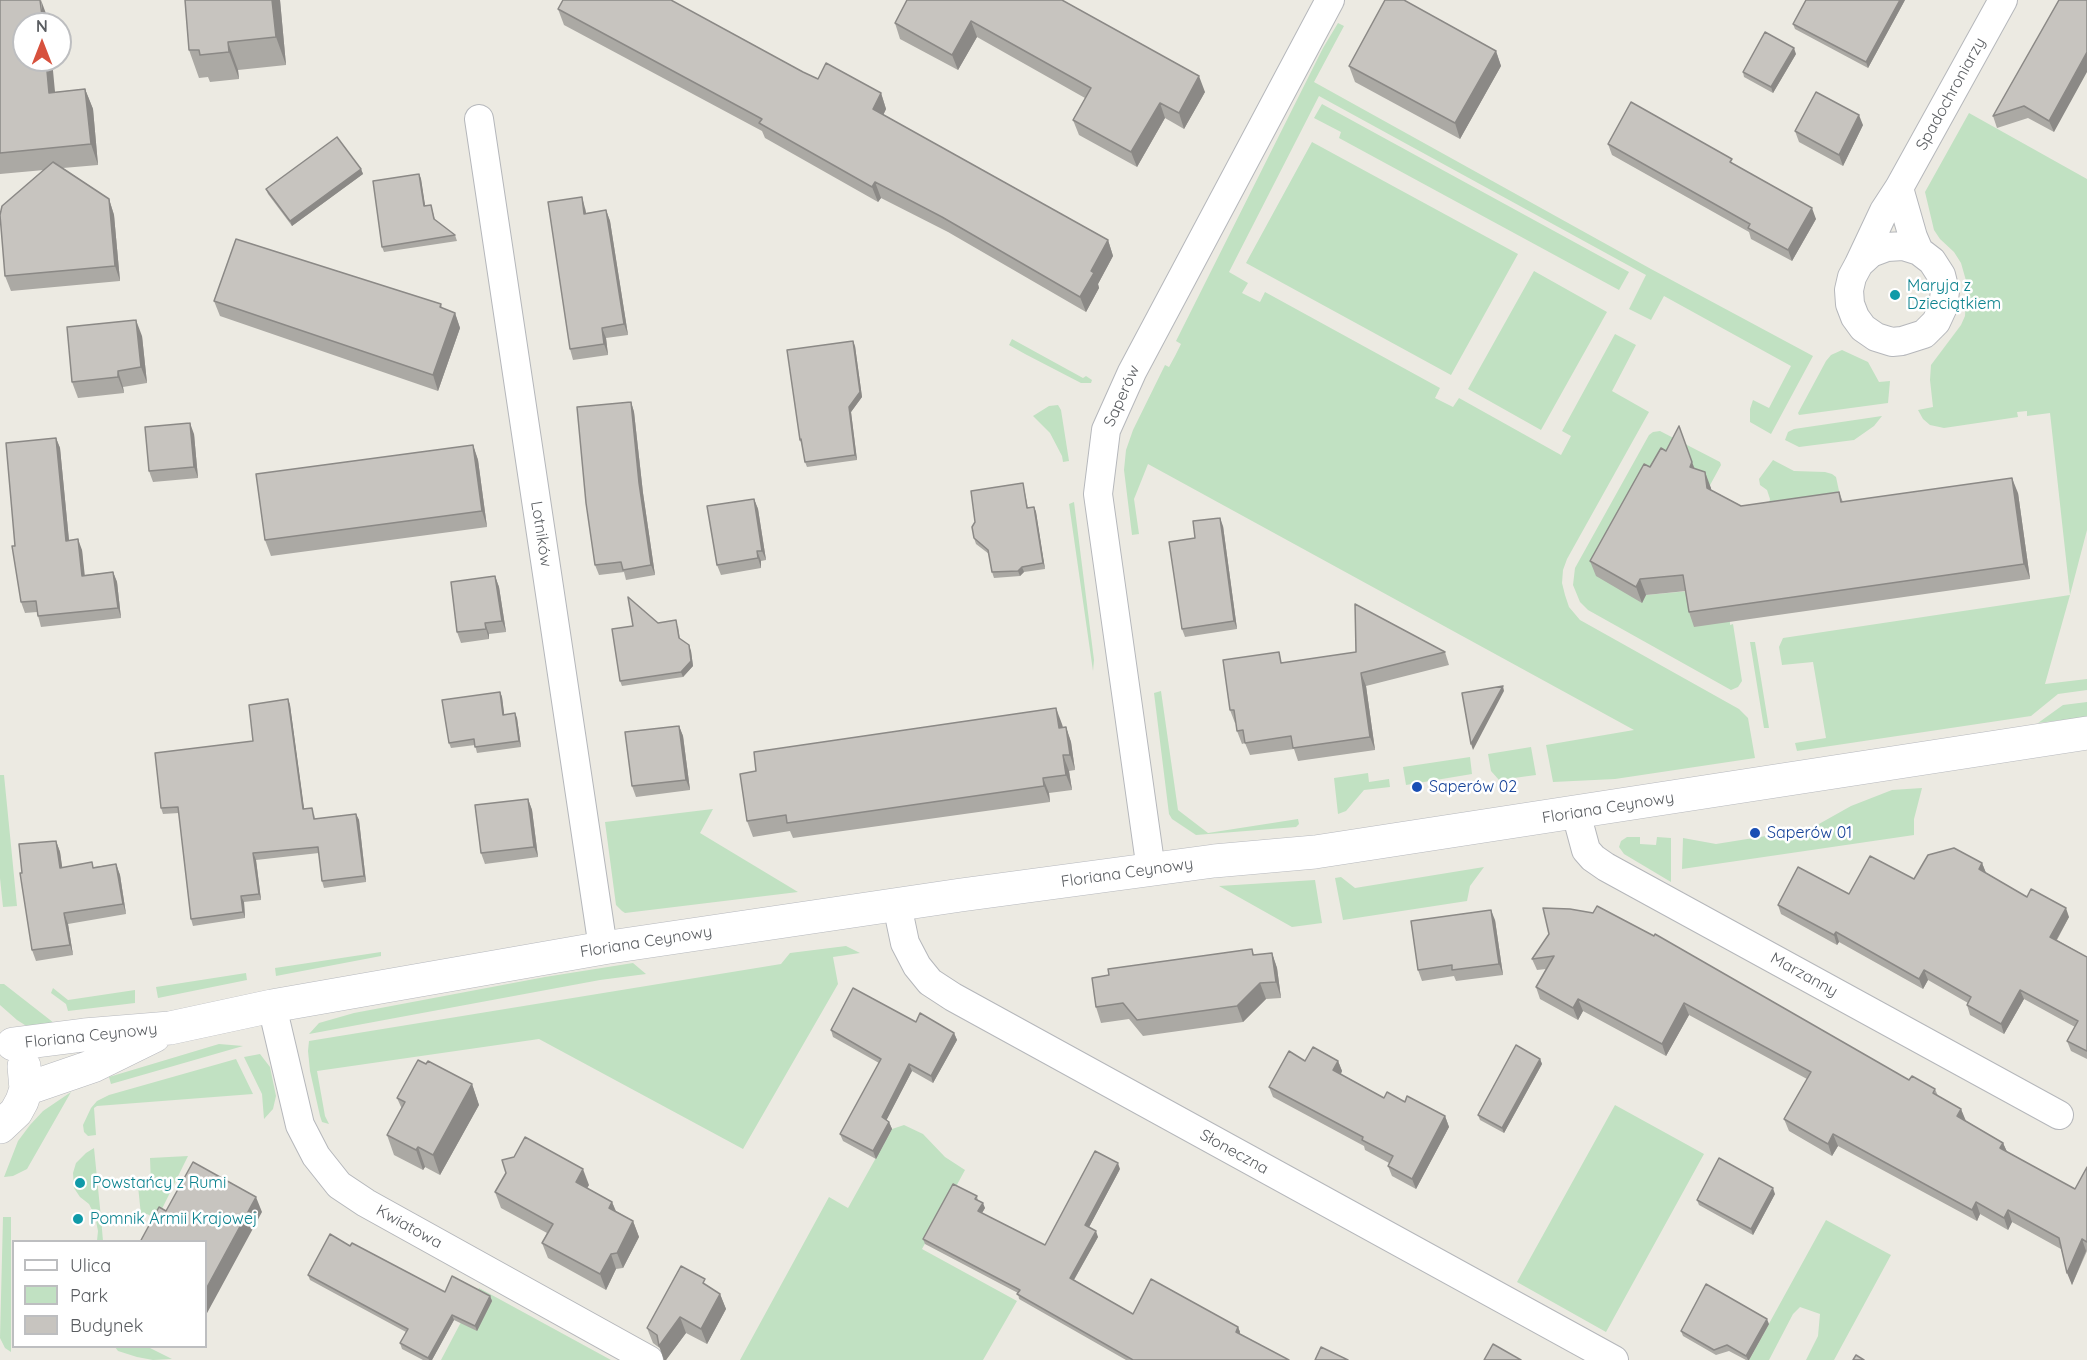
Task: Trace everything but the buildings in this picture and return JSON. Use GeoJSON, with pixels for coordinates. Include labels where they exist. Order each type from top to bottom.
{"type":"FeatureCollection","features":[{"type":"Feature","properties":{"kind":"street","name":"Saperów"},"geometry":{"type":"LineString","coordinates":[[1151,870],[1098,494],[1106,430],[1132,372],[1330,0]]}},
{"type":"Feature","properties":{"kind":"street","name":"Spadochroniarzy"},"geometry":{"type":"LineString","coordinates":[[1899,188],[1912,237],[1919,251],[1932,261],[1941,275],[1945,291],[1943,307],[1936,322],[1924,334],[1909,340],[1892,342],[1876,337],[1855,317],[1850,304],[1849,290],[1852,277],[1884,211],[2003,0]]}},
{"type":"Feature","properties":{"kind":"street","name":"Lotników"},"geometry":{"type":"LineString","coordinates":[[479,119],[603,948]]}},
{"type":"Feature","properties":{"kind":"street"},"geometry":{"type":"LineString","coordinates":[[1859,264],[1871,253],[1887,247],[1903,246],[1919,251]]}},
{"type":"Feature","properties":{"kind":"street","name":"Floriana Ceynowy"},"geometry":{"type":"LineString","coordinates":[[6,1038],[170,1028],[273,1006],[603,948],[1214,861],[1316,852],[2087,733]]}},
{"type":"Feature","properties":{"kind":"street","name":"Marzanny"},"geometry":{"type":"LineString","coordinates":[[1576,813],[1586,850],[1606,867],[2059,1115]]}},
{"type":"Feature","properties":{"kind":"street","name":"Słoneczna"},"geometry":{"type":"LineString","coordinates":[[897,905],[905,943],[917,966],[930,982],[953,997],[1614,1360]]}},
{"type":"Feature","properties":{"kind":"street","name":"Kwiatowa"},"geometry":{"type":"LineString","coordinates":[[273,1006],[300,1125],[316,1156],[339,1185],[366,1203],[650,1360]]}},
{"type":"Feature","properties":{"kind":"street","name":"Floriana Ceynowy"},"geometry":{"type":"LineString","coordinates":[[26,1089],[93,1066],[170,1028]]}},
{"type":"Feature","properties":{"kind":"street"},"geometry":{"type":"LineString","coordinates":[[0,1127],[16,1112],[26,1089],[24,1065],[6,1038]]}},
{"type":"Feature","properties":{"kind":"green space"},"geometry":{"type":"Polygon","coordinates":[[[1338,23],[1344,26],[1314,82],[1813,356],[1771,434],[1750,422],[1750,409],[1753,400],[1769,408],[1791,366],[1664,296],[1651,320],[1629,309],[1646,275],[1319,96],[1229,272],[1248,283],[1242,293],[1260,302],[1265,292],[1440,388],[1435,398],[1453,407],[1459,398],[1561,455],[1571,436],[1562,431],[1615,334],[1636,345],[1612,391],[1649,412],[1567,559],[1562,583],[1565,595],[1569,607],[1580,620],[1739,709],[1748,718],[1755,758],[1615,779],[1553,782],[1546,745],[1634,730],[1148,464],[1134,499],[1139,534],[1132,535],[1124,470],[1126,450],[1133,430],[1165,365],[1169,367],[1175,356],[1181,344],[1176,341],[1323,48],[1338,23]]]}},
{"type":"Feature","properties":{"kind":"green space"},"geometry":{"type":"Polygon","coordinates":[[[1322,104],[1629,272],[1619,290],[1339,138],[1341,132],[1314,118],[1322,104]]]}},
{"type":"Feature","properties":{"kind":"green space"},"geometry":{"type":"Polygon","coordinates":[[[1969,113],[2087,179],[2087,530],[2070,595],[2050,413],[2027,416],[2027,411],[2017,412],[2018,417],[1944,428],[1930,425],[1918,410],[1933,407],[1931,365],[1961,325],[1965,316],[1967,284],[1961,263],[1934,230],[1925,192],[1969,113]]]}},
{"type":"Feature","properties":{"kind":"green space"},"geometry":{"type":"Polygon","coordinates":[[[1312,142],[1518,254],[1451,375],[1246,263],[1312,142]]]}},
{"type":"Feature","properties":{"kind":"green space"},"geometry":{"type":"Polygon","coordinates":[[[1534,271],[1607,312],[1541,430],[1468,389],[1534,271]]]}},
{"type":"Feature","properties":{"kind":"green space"},"geometry":{"type":"Polygon","coordinates":[[[1012,339],[1083,378],[1086,376],[1092,380],[1091,383],[1081,383],[1025,354],[1009,345],[1012,339]]]}},
{"type":"Feature","properties":{"kind":"green space"},"geometry":{"type":"Polygon","coordinates":[[[1842,350],[1868,362],[1879,382],[1890,381],[1888,403],[1799,415],[1826,361],[1831,355],[1842,350]]]}},
{"type":"Feature","properties":{"kind":"green space"},"geometry":{"type":"Polygon","coordinates":[[[1058,405],[1061,410],[1069,461],[1063,462],[1050,433],[1033,416],[1049,406],[1058,405]]]}},
{"type":"Feature","properties":{"kind":"green space"},"geometry":{"type":"Polygon","coordinates":[[[1882,416],[1874,426],[1854,440],[1799,447],[1785,440],[1788,432],[1794,429],[1882,416]]]}},
{"type":"Feature","properties":{"kind":"green space"},"geometry":{"type":"Polygon","coordinates":[[[1660,431],[1720,462],[1721,465],[1709,487],[1695,468],[1642,602],[1646,595],[1689,591],[1730,622],[1730,625],[1733,624],[1742,681],[1738,687],[1731,690],[1588,610],[1580,602],[1573,585],[1575,568],[1649,435],[1660,431]]]}},
{"type":"Feature","properties":{"kind":"green space"},"geometry":{"type":"Polygon","coordinates":[[[1773,460],[1794,471],[1832,474],[1836,477],[1839,491],[1824,496],[1769,503],[1767,490],[1760,485],[1759,479],[1773,460]]]}},
{"type":"Feature","properties":{"kind":"green space"},"geometry":{"type":"Polygon","coordinates":[[[1074,502],[1094,660],[1093,671],[1069,504],[1074,502]]]}},
{"type":"Feature","properties":{"kind":"green space"},"geometry":{"type":"Polygon","coordinates":[[[2070,595],[2045,684],[2087,679],[2087,690],[2058,694],[2031,716],[1797,751],[1795,743],[1826,738],[1813,662],[1782,665],[1779,647],[1783,638],[2070,595]]]}},
{"type":"Feature","properties":{"kind":"green space"},"geometry":{"type":"Polygon","coordinates":[[[1750,642],[1755,642],[1769,728],[1764,728],[1750,642]]]}},
{"type":"Feature","properties":{"kind":"green space"},"geometry":{"type":"Polygon","coordinates":[[[1161,691],[1178,810],[1208,833],[1298,819],[1299,824],[1296,827],[1196,835],[1172,819],[1169,814],[1154,693],[1161,691]]]}},
{"type":"Feature","properties":{"kind":"green space"},"geometry":{"type":"Polygon","coordinates":[[[2087,702],[2087,717],[2038,723],[2063,705],[2087,702]]]}},
{"type":"Feature","properties":{"kind":"green space"},"geometry":{"type":"Polygon","coordinates":[[[1531,747],[1536,775],[1499,780],[1491,771],[1488,754],[1531,747]]]}},
{"type":"Feature","properties":{"kind":"green space"},"geometry":{"type":"Polygon","coordinates":[[[1470,757],[1472,774],[1406,785],[1403,767],[1470,757]]]}},
{"type":"Feature","properties":{"kind":"green space"},"geometry":{"type":"Polygon","coordinates":[[[1368,773],[1369,782],[1389,779],[1390,787],[1364,790],[1346,811],[1338,814],[1334,778],[1368,773]]]}},
{"type":"Feature","properties":{"kind":"green space"},"geometry":{"type":"Polygon","coordinates":[[[0,775],[4,775],[17,906],[3,907],[0,878],[0,775]]]}},
{"type":"Feature","properties":{"kind":"green space"},"geometry":{"type":"Polygon","coordinates":[[[1922,788],[1914,819],[1914,835],[1682,869],[1683,838],[1716,844],[1810,829],[1851,806],[1892,790],[1922,788]]]}},
{"type":"Feature","properties":{"kind":"green space"},"geometry":{"type":"Polygon","coordinates":[[[713,809],[700,833],[798,892],[625,913],[622,911],[616,905],[605,822],[713,809]]]}},
{"type":"Feature","properties":{"kind":"green space"},"geometry":{"type":"Polygon","coordinates":[[[1627,837],[1640,837],[1640,844],[1656,845],[1657,837],[1671,838],[1671,882],[1624,854],[1619,847],[1621,841],[1627,837]]]}},
{"type":"Feature","properties":{"kind":"green space"},"geometry":{"type":"Polygon","coordinates":[[[1484,867],[1470,886],[1467,901],[1343,920],[1335,878],[1341,877],[1355,888],[1484,867]]]}},
{"type":"Feature","properties":{"kind":"green space"},"geometry":{"type":"Polygon","coordinates":[[[1315,880],[1322,923],[1292,927],[1219,886],[1315,880]]]}},
{"type":"Feature","properties":{"kind":"green space"},"geometry":{"type":"Polygon","coordinates":[[[846,946],[860,953],[833,957],[838,984],[743,1149],[539,1039],[317,1071],[325,1116],[329,1124],[322,1122],[320,1116],[310,1071],[309,1041],[781,964],[790,953],[846,946]]]}},
{"type":"Feature","properties":{"kind":"green space"},"geometry":{"type":"Polygon","coordinates":[[[381,952],[381,956],[276,976],[275,968],[381,952]]]}},
{"type":"Feature","properties":{"kind":"green space"},"geometry":{"type":"Polygon","coordinates":[[[633,963],[646,974],[600,980],[309,1034],[319,1023],[354,1013],[633,963]]]}},
{"type":"Feature","properties":{"kind":"green space"},"geometry":{"type":"Polygon","coordinates":[[[246,973],[247,980],[158,998],[156,987],[246,973]]]}},
{"type":"Feature","properties":{"kind":"green space"},"geometry":{"type":"Polygon","coordinates":[[[0,984],[4,984],[54,1023],[28,1027],[17,1020],[0,1005],[0,984]]]}},
{"type":"Feature","properties":{"kind":"green space"},"geometry":{"type":"Polygon","coordinates":[[[53,988],[68,1000],[135,990],[135,1003],[68,1011],[66,1004],[51,993],[53,988]]]}},
{"type":"Feature","properties":{"kind":"green space"},"geometry":{"type":"Polygon","coordinates":[[[219,1044],[243,1046],[111,1084],[109,1077],[219,1044]]]}},
{"type":"Feature","properties":{"kind":"green space"},"geometry":{"type":"Polygon","coordinates":[[[260,1054],[270,1067],[276,1096],[273,1109],[264,1119],[262,1094],[244,1057],[260,1054]]]}},
{"type":"Feature","properties":{"kind":"green space"},"geometry":{"type":"Polygon","coordinates":[[[236,1059],[253,1094],[97,1106],[94,1108],[96,1135],[88,1136],[84,1132],[83,1125],[91,1108],[97,1101],[109,1095],[236,1059]]]}},
{"type":"Feature","properties":{"kind":"green space"},"geometry":{"type":"Polygon","coordinates":[[[71,1092],[27,1169],[13,1176],[4,1177],[18,1141],[30,1125],[43,1111],[71,1092]]]}},
{"type":"Feature","properties":{"kind":"green space"},"geometry":{"type":"Polygon","coordinates":[[[1615,1105],[1704,1154],[1606,1332],[1517,1282],[1615,1105]]]}},
{"type":"Feature","properties":{"kind":"green space"},"geometry":{"type":"Polygon","coordinates":[[[904,1125],[923,1134],[945,1157],[965,1170],[922,1249],[1017,1301],[983,1360],[740,1360],[829,1197],[848,1208],[892,1129],[904,1125]]]}},
{"type":"Feature","properties":{"kind":"green space"},"geometry":{"type":"Polygon","coordinates":[[[94,1148],[103,1240],[97,1240],[95,1216],[89,1204],[74,1188],[73,1173],[76,1163],[94,1148]]]}},
{"type":"Feature","properties":{"kind":"green space"},"geometry":{"type":"Polygon","coordinates":[[[188,1156],[157,1219],[147,1214],[141,1215],[138,1186],[151,1185],[150,1158],[188,1156]]]}},
{"type":"Feature","properties":{"kind":"green space"},"geometry":{"type":"Polygon","coordinates":[[[3,1217],[11,1217],[11,1352],[5,1348],[0,1338],[3,1217]]]}},
{"type":"Feature","properties":{"kind":"green space"},"geometry":{"type":"Polygon","coordinates":[[[1826,1220],[1891,1255],[1834,1360],[1806,1360],[1818,1336],[1820,1314],[1800,1307],[1793,1314],[1769,1360],[1749,1360],[1826,1220]]]}},
{"type":"Feature","properties":{"kind":"green space"},"geometry":{"type":"Polygon","coordinates":[[[479,1288],[611,1360],[441,1360],[479,1288]]]}},
{"type":"Feature","properties":{"kind":"green space"},"geometry":{"type":"Polygon","coordinates":[[[116,1348],[150,1348],[172,1359],[153,1360],[118,1351],[116,1348]]]}},
{"type":"Feature","properties":{"kind":"place","name":"Maryja z Dzieciątkiem"},"geometry":{"type":"Point","coordinates":[1895,295]}},
{"type":"Feature","properties":{"kind":"place","name":"Saperów 02"},"geometry":{"type":"Point","coordinates":[1417,787]}},
{"type":"Feature","properties":{"kind":"place","name":"Saperów 01"},"geometry":{"type":"Point","coordinates":[1755,833]}},
{"type":"Feature","properties":{"kind":"place","name":"Powstańcy z Rumi"},"geometry":{"type":"Point","coordinates":[80,1183]}},
{"type":"Feature","properties":{"kind":"place","name":"Pomnik Armii Krajowej"},"geometry":{"type":"Point","coordinates":[78,1219]}}]}
